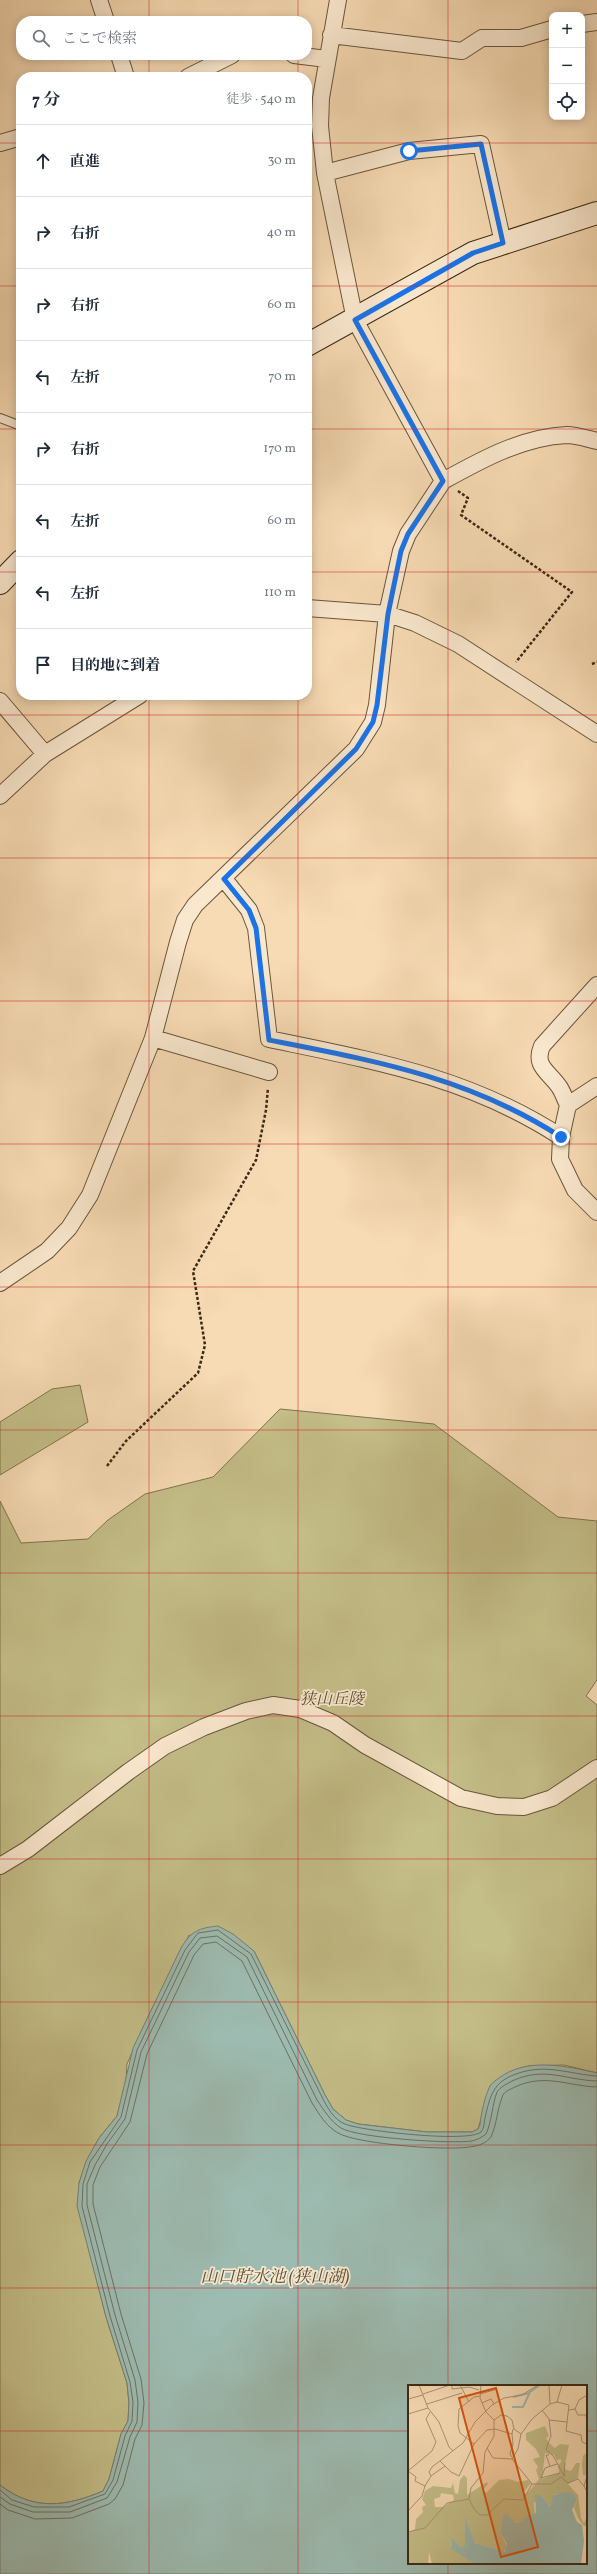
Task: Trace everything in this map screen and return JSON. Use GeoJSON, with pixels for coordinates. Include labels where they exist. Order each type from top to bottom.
{"type":"FeatureCollection","features":[{"type":"Feature","properties":{"kind":"street"},"geometry":{"type":"LineString","coordinates":[[99,0],[104,16]]}},
{"type":"Feature","properties":{"kind":"street"},"geometry":{"type":"LineString","coordinates":[[338,0],[321,98],[320,126],[325,173],[355,320],[443,481]]}},
{"type":"Feature","properties":{"kind":"street"},"geometry":{"type":"LineString","coordinates":[[585,24],[597,22]]}},
{"type":"Feature","properties":{"kind":"street"},"geometry":{"type":"LineString","coordinates":[[331,35],[462,51],[482,38],[521,38],[549,30]]}},
{"type":"Feature","properties":{"kind":"street"},"geometry":{"type":"LineString","coordinates":[[312,57],[327,59]]}},
{"type":"Feature","properties":{"kind":"street"},"geometry":{"type":"LineString","coordinates":[[121,60],[124,72]]}},
{"type":"Feature","properties":{"kind":"street"},"geometry":{"type":"LineString","coordinates":[[198,72],[222,60]]}},
{"type":"Feature","properties":{"kind":"street"},"geometry":{"type":"LineString","coordinates":[[0,143],[16,138]]}},
{"type":"Feature","properties":{"kind":"street"},"geometry":{"type":"LineString","coordinates":[[325,173],[409,151],[481,144],[503,243]]}},
{"type":"Feature","properties":{"kind":"street"},"geometry":{"type":"LineString","coordinates":[[312,342],[355,320],[473,253],[597,213]]}},
{"type":"Feature","properties":{"kind":"street"},"geometry":{"type":"LineString","coordinates":[[0,1283],[47,1251],[69,1228],[90,1195],[112,1145],[153,1038],[185,920],[195,905],[224,879],[356,749],[366,736],[373,722],[377,705],[388,614],[401,551],[408,534],[443,481],[489,455],[532,441],[568,435],[597,441]]}},
{"type":"Feature","properties":{"kind":"street"},"geometry":{"type":"LineString","coordinates":[[0,583],[16,566]]}},
{"type":"Feature","properties":{"kind":"street"},"geometry":{"type":"LineString","coordinates":[[312,608],[388,614],[415,623],[458,644],[597,734]]}},
{"type":"Feature","properties":{"kind":"street"},"geometry":{"type":"LineString","coordinates":[[0,796],[45,754],[132,700]]}},
{"type":"Feature","properties":{"kind":"street"},"geometry":{"type":"LineString","coordinates":[[0,701],[45,754]]}},
{"type":"Feature","properties":{"kind":"street"},"geometry":{"type":"LineString","coordinates":[[224,879],[249,910],[256,928],[269,1040],[398,1066],[452,1082],[541,1124],[561,1137]]}},
{"type":"Feature","properties":{"kind":"street"},"geometry":{"type":"LineString","coordinates":[[597,985],[542,1046],[539,1053],[542,1069],[560,1087],[568,1105],[561,1137],[560,1159],[576,1190],[597,1212]]}},
{"type":"Feature","properties":{"kind":"street"},"geometry":{"type":"LineString","coordinates":[[153,1038],[269,1072]]}},
{"type":"Feature","properties":{"kind":"street"},"geometry":{"type":"LineString","coordinates":[[568,1105],[597,1086]]}},
{"type":"Feature","properties":{"kind":"street"},"geometry":{"type":"LineString","coordinates":[[0,1866],[28,1849],[128,1772],[165,1746],[204,1727],[239,1713],[273,1705],[300,1709],[333,1723],[365,1745],[462,1798],[497,1806],[524,1807],[552,1798],[597,1768]]}},
{"type":"Feature","properties":{"kind":"lane"},"geometry":{"type":"LineString","coordinates":[[0,418],[16,424]]}},
{"type":"Feature","properties":{"kind":"path"},"geometry":{"type":"LineString","coordinates":[[443,481],[468,498],[461,515],[572,592],[506,675]]}},
{"type":"Feature","properties":{"kind":"path"},"geometry":{"type":"LineString","coordinates":[[592,664],[597,662]]}},
{"type":"Feature","properties":{"kind":"path"},"geometry":{"type":"LineString","coordinates":[[106,1466],[126,1441],[198,1373],[205,1345],[192,1271],[256,1160],[266,1110],[269,1072]]}},
{"type":"Feature","properties":{"kind":"green space"},"geometry":{"type":"Polygon","coordinates":[[[80,1385],[88,1422],[0,1475],[0,1422],[52,1389],[80,1385]]]}},
{"type":"Feature","properties":{"kind":"green space","name":"狭山丘陵"},"geometry":{"type":"Polygon","coordinates":[[[280,1409],[434,1424],[558,1517],[597,1521],[597,1680],[586,1696],[597,1705],[597,2073],[564,2065],[529,2066],[514,2070],[481,2119],[478,2129],[472,2132],[427,2132],[358,2124],[346,2120],[333,2109],[325,2095],[254,1951],[189,1935],[148,2017],[127,2064],[126,2082],[117,2116],[99,2138],[87,2161],[79,2183],[86,2235],[106,2317],[127,2383],[129,2403],[128,2421],[121,2434],[109,2479],[103,2491],[63,2503],[37,2503],[12,2493],[0,2485],[0,1501],[21,1543],[88,1539],[108,1520],[145,1494],[213,1477],[280,1409]]]}},
{"type":"Feature","properties":{"kind":"water","name":"山口貯水池 (狭山湖)"},"geometry":{"type":"Polygon","coordinates":[[[218,1926],[233,1934],[254,1951],[325,2095],[333,2109],[346,2120],[358,2124],[427,2132],[472,2132],[478,2129],[480,2125],[486,2095],[490,2086],[510,2071],[534,2065],[547,2065],[597,2073],[597,2574],[0,2574],[0,2485],[25,2499],[37,2503],[50,2504],[76,2500],[103,2491],[109,2479],[121,2434],[128,2421],[129,2403],[127,2383],[106,2317],[77,2206],[79,2183],[86,2161],[99,2138],[117,2116],[133,2048],[181,1948],[192,1934],[201,1929],[218,1926]]]}},
{"type":"Feature","properties":{"kind":"route"},"geometry":{"type":"LineString","coordinates":[[409,151],[481,144],[503,243],[473,253],[355,320],[443,481],[408,534],[401,551],[388,614],[377,705],[373,722],[366,736],[356,749],[224,879],[249,910],[256,928],[262,966],[269,1040],[398,1066],[452,1082],[541,1124],[561,1137]]}}]}
